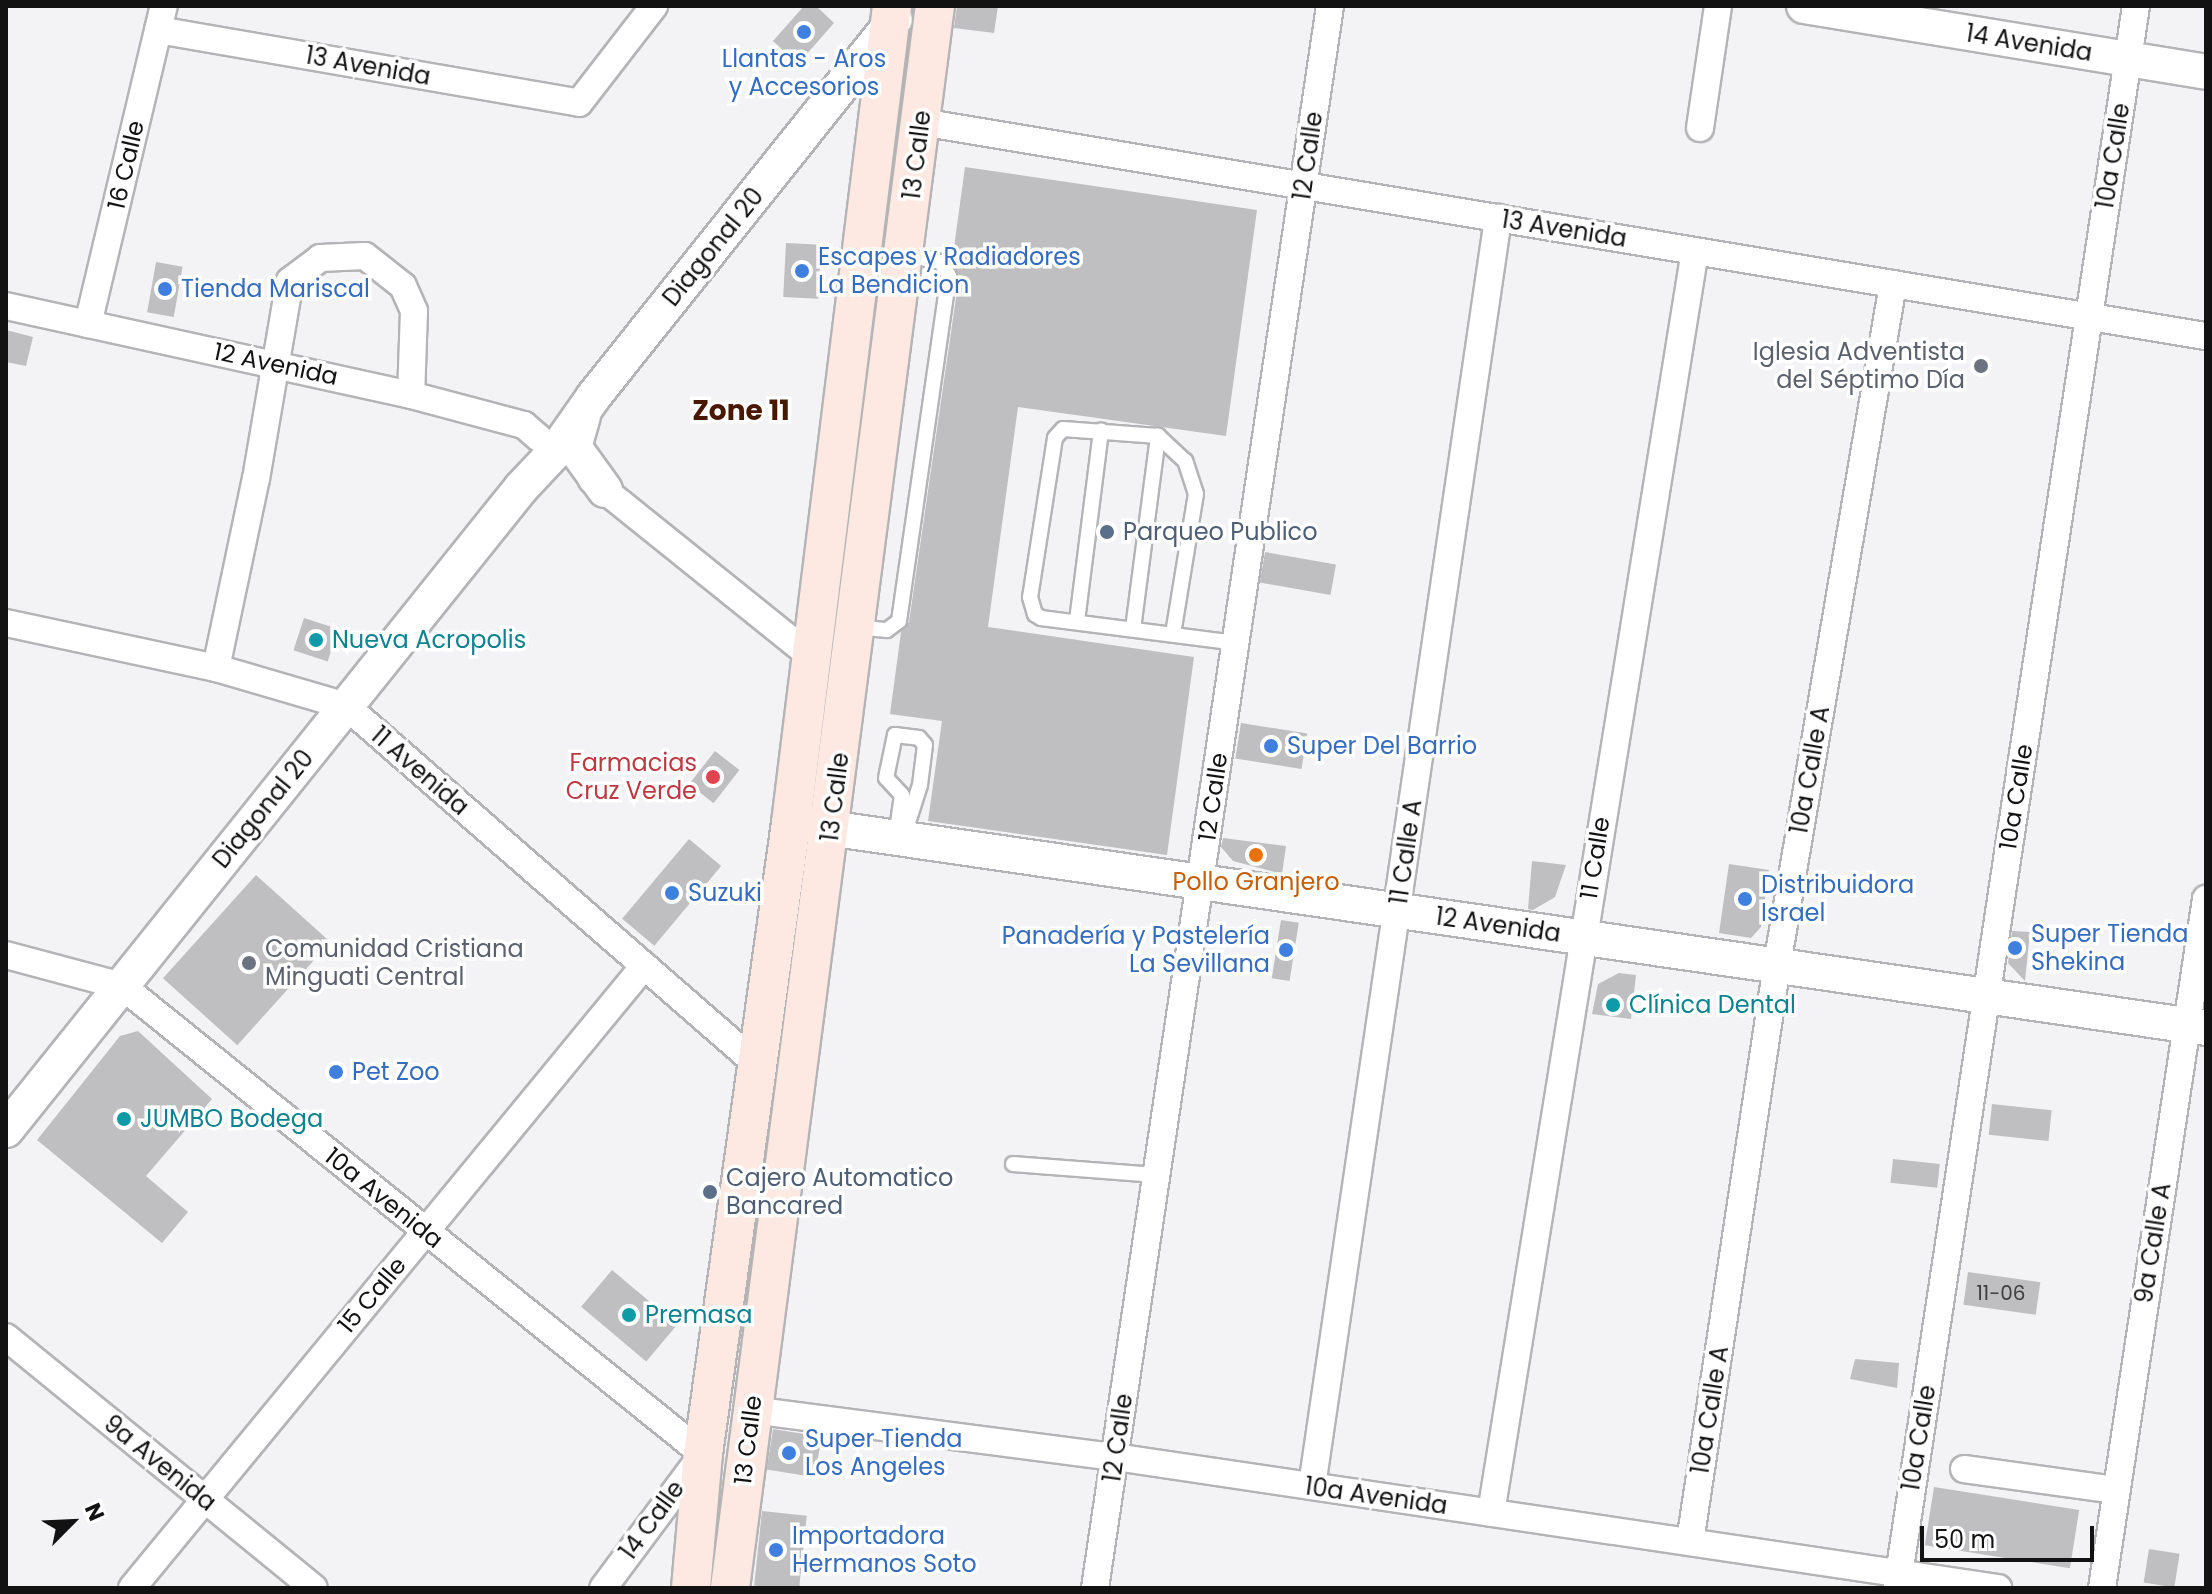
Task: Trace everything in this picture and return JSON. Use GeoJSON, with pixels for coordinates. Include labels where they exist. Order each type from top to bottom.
{"type":"FeatureCollection","features":[{"type":"Feature","properties":{"kind":"main road","name":"13 Calle"},"geometry":{"type":"LineString","coordinates":[[730,1588],[832,827],[935,6]]}},
{"type":"Feature","properties":{"kind":"main road","name":"13 Calle"},"geometry":{"type":"LineString","coordinates":[[691,1588],[703,1454],[791,823],[893,11]]}},
{"type":"Feature","properties":{"kind":"street","name":"13 Avenida"},"geometry":{"type":"LineString","coordinates":[[161,18],[579,103],[654,6]]}},
{"type":"Feature","properties":{"kind":"street","name":"12 Calle"},"geometry":{"type":"LineString","coordinates":[[1095,1588],[1330,6]]}},
{"type":"Feature","properties":{"kind":"street"},"geometry":{"type":"LineString","coordinates":[[1700,128],[1718,6]]}},
{"type":"Feature","properties":{"kind":"street","name":"14 Avenida"},"geometry":{"type":"LineString","coordinates":[[1804,6],[1887,13],[2206,72]]}},
{"type":"Feature","properties":{"kind":"street","name":"10a Calle"},"geometry":{"type":"LineString","coordinates":[[1898,1581],[2136,6]]}},
{"type":"Feature","properties":{"kind":"street","name":"Diagonal 20"},"geometry":{"type":"LineString","coordinates":[[547,446],[594,396],[893,11]]}},
{"type":"Feature","properties":{"kind":"street","name":"Diagonal 20"},"geometry":{"type":"LineString","coordinates":[[6,1130],[521,488],[547,446],[893,11]]}},
{"type":"Feature","properties":{"kind":"street","name":"16 Calle"},"geometry":{"type":"LineString","coordinates":[[88,324],[161,18]]}},
{"type":"Feature","properties":{"kind":"street","name":"13 Avenida"},"geometry":{"type":"LineString","coordinates":[[921,122],[2206,336]]}},
{"type":"Feature","properties":{"kind":"street","name":"11 Calle A"},"geometry":{"type":"LineString","coordinates":[[1312,1486],[1498,218]]}},
{"type":"Feature","properties":{"kind":"street","name":"11 Calle"},"geometry":{"type":"LineString","coordinates":[[1491,1513],[1581,937],[1695,251]]}},
{"type":"Feature","properties":{"kind":"street"},"geometry":{"type":"LineString","coordinates":[[216,668],[256,479],[273,363],[290,281],[320,258],[365,256],[403,286],[414,311],[411,395]]}},
{"type":"Feature","properties":{"kind":"street","name":"10a Calle A"},"geometry":{"type":"LineString","coordinates":[[1690,1542],[1777,965],[1893,284]]}},
{"type":"Feature","properties":{"kind":"street","name":"12 Avenida"},"geometry":{"type":"LineString","coordinates":[[6,306],[273,363],[524,425],[810,655]]}},
{"type":"Feature","properties":{"kind":"street"},"geometry":{"type":"LineString","coordinates":[[594,396],[574,447],[605,490]]}},
{"type":"Feature","properties":{"kind":"street","name":"11 Avenida"},"geometry":{"type":"LineString","coordinates":[[6,623],[216,668],[346,706],[758,1065]]}},
{"type":"Feature","properties":{"kind":"street","name":"12 Avenida"},"geometry":{"type":"LineString","coordinates":[[791,823],[2196,1026]]}},
{"type":"Feature","properties":{"kind":"street","name":"9a Calle A"},"geometry":{"type":"LineString","coordinates":[[2102,1588],[2115,1490],[2196,1026],[2206,899]]}},
{"type":"Feature","properties":{"kind":"street","name":"10a Avenida"},"geometry":{"type":"LineString","coordinates":[[6,955],[122,986],[703,1454]]}},
{"type":"Feature","properties":{"kind":"street","name":"15 Calle"},"geometry":{"type":"LineString","coordinates":[[132,1588],[644,966]]}},
{"type":"Feature","properties":{"kind":"street","name":"9a Avenida"},"geometry":{"type":"LineString","coordinates":[[6,1337],[313,1588]]}},
{"type":"Feature","properties":{"kind":"street","name":"10a Avenida"},"geometry":{"type":"LineString","coordinates":[[752,1410],[1115,1457],[1690,1542],[1898,1581],[1998,1588]]}},
{"type":"Feature","properties":{"kind":"street","name":"14 Calle"},"geometry":{"type":"LineString","coordinates":[[603,1588],[703,1454]]}},
{"type":"Feature","properties":{"kind":"street"},"geometry":{"type":"LineString","coordinates":[[1964,1469],[2115,1490]]}},
{"type":"Feature","properties":{"kind":"lane"},"geometry":{"type":"LineString","coordinates":[[1173,634],[1196,494],[1185,461],[1158,436],[1070,426],[1055,438],[1030,597],[1041,618],[1235,643]]}},
{"type":"Feature","properties":{"kind":"lane"},"geometry":{"type":"LineString","coordinates":[[1077,621],[1101,431]]}},
{"type":"Feature","properties":{"kind":"lane"},"geometry":{"type":"LineString","coordinates":[[1133,629],[1158,436]]}},
{"type":"Feature","properties":{"kind":"lane"},"geometry":{"type":"LineString","coordinates":[[895,735],[919,738],[925,745],[920,785],[912,797],[900,838],[902,795],[886,778],[895,735]]}},
{"type":"Feature","properties":{"kind":"lane"},"geometry":{"type":"LineString","coordinates":[[1013,1164],[1156,1175]]}},
{"type":"Feature","properties":{"kind":"building","name":"Llantas - Aros y Accesorios"},"geometry":{"type":"Polygon","coordinates":[[[804,6],[816,6],[834,23],[798,64],[773,41],[804,6]]]}},
{"type":"Feature","properties":{"kind":"building"},"geometry":{"type":"Polygon","coordinates":[[[957,6],[998,6],[994,33],[954,28],[957,6]]]}},
{"type":"Feature","properties":{"kind":"building"},"geometry":{"type":"Polygon","coordinates":[[[965,167],[1257,210],[1226,436],[1018,407],[988,627],[1194,657],[1167,855],[928,821],[942,721],[890,714],[901,632],[909,622],[959,277],[952,262],[965,167]]]}},
{"type":"Feature","properties":{"kind":"building","name":"Escapes y Radiadores La Bendicion"},"geometry":{"type":"Polygon","coordinates":[[[786,243],[821,245],[818,299],[783,297],[786,243]]]}},
{"type":"Feature","properties":{"kind":"building","name":"Tienda Mariscal"},"geometry":{"type":"Polygon","coordinates":[[[156,262],[183,267],[174,317],[147,312],[156,262]]]}},
{"type":"Feature","properties":{"kind":"building"},"geometry":{"type":"Polygon","coordinates":[[[6,330],[33,337],[26,366],[6,362],[6,330]]]}},
{"type":"Feature","properties":{"kind":"building"},"geometry":{"type":"Polygon","coordinates":[[[1265,552],[1336,565],[1331,595],[1260,583],[1265,552]]]}},
{"type":"Feature","properties":{"kind":"building","name":"Nueva Acropolis"},"geometry":{"type":"Polygon","coordinates":[[[304,618],[338,629],[328,661],[293,650],[304,618]]]}},
{"type":"Feature","properties":{"kind":"building","name":"Super Del Barrio"},"geometry":{"type":"Polygon","coordinates":[[[1241,723],[1307,733],[1302,769],[1235,759],[1241,723]]]}},
{"type":"Feature","properties":{"kind":"building","name":"Farmacias Cruz Verde"},"geometry":{"type":"Polygon","coordinates":[[[715,751],[739,770],[714,803],[689,784],[715,751]]]}},
{"type":"Feature","properties":{"kind":"building","name":"Pollo Granjero"},"geometry":{"type":"Polygon","coordinates":[[[1223,838],[1286,846],[1282,874],[1233,861],[1221,847],[1223,838]]]}},
{"type":"Feature","properties":{"kind":"building","name":"Suzuki"},"geometry":{"type":"Polygon","coordinates":[[[689,839],[721,866],[654,946],[622,919],[689,839]]]}},
{"type":"Feature","properties":{"kind":"building"},"geometry":{"type":"Polygon","coordinates":[[[1532,861],[1566,865],[1555,897],[1533,910],[1528,909],[1532,861]]]}},
{"type":"Feature","properties":{"kind":"building","name":"Distribuidora Israel"},"geometry":{"type":"Polygon","coordinates":[[[1729,864],[1769,870],[1761,927],[1751,938],[1719,933],[1729,864]]]}},
{"type":"Feature","properties":{"kind":"building","name":"Comunidad Cristiana Minguati Central"},"geometry":{"type":"Polygon","coordinates":[[[256,875],[330,942],[237,1045],[163,978],[256,875]]]}},
{"type":"Feature","properties":{"kind":"building","name":"Panadería y Pastelería La Sevillana"},"geometry":{"type":"Polygon","coordinates":[[[1281,920],[1299,923],[1290,981],[1272,978],[1281,920]]]}},
{"type":"Feature","properties":{"kind":"building","name":"Super Tienda Shekina"},"geometry":{"type":"Polygon","coordinates":[[[2012,931],[2030,932],[2025,981],[2008,963],[2012,931]]]}},
{"type":"Feature","properties":{"kind":"building","name":"Clínica Dental"},"geometry":{"type":"Polygon","coordinates":[[[1619,973],[1636,975],[1631,1019],[1592,1014],[1598,984],[1619,973]]]}},
{"type":"Feature","properties":{"kind":"building","name":"JUMBO Bodega"},"geometry":{"type":"Polygon","coordinates":[[[138,1031],[212,1099],[146,1176],[188,1212],[162,1243],[37,1140],[120,1036],[138,1031]]]}},
{"type":"Feature","properties":{"kind":"building"},"geometry":{"type":"Polygon","coordinates":[[[1992,1104],[2052,1110],[2048,1141],[1989,1135],[1992,1104]]]}},
{"type":"Feature","properties":{"kind":"building"},"geometry":{"type":"Polygon","coordinates":[[[1893,1159],[1940,1164],[1937,1188],[1890,1183],[1893,1159]]]}},
{"type":"Feature","properties":{"kind":"building","name":"Premasa"},"geometry":{"type":"Polygon","coordinates":[[[612,1270],[677,1325],[646,1361],[581,1307],[612,1270]]]}},
{"type":"Feature","properties":{"kind":"building"},"geometry":{"type":"Polygon","coordinates":[[[1968,1272],[2040,1282],[2036,1315],[1963,1305],[1968,1272]]]}},
{"type":"Feature","properties":{"kind":"building"},"geometry":{"type":"Polygon","coordinates":[[[1855,1359],[1899,1363],[1897,1388],[1850,1379],[1855,1359]]]}},
{"type":"Feature","properties":{"kind":"building","name":"Super Tienda Los Angeles"},"geometry":{"type":"Polygon","coordinates":[[[773,1429],[821,1437],[815,1477],[767,1469],[773,1429]]]}},
{"type":"Feature","properties":{"kind":"building"},"geometry":{"type":"Polygon","coordinates":[[[1934,1487],[2079,1510],[2070,1568],[1925,1545],[1934,1487]]]}},
{"type":"Feature","properties":{"kind":"building","name":"Importadora Hermanos Soto"},"geometry":{"type":"Polygon","coordinates":[[[762,1511],[807,1516],[799,1588],[754,1586],[762,1511]]]}},
{"type":"Feature","properties":{"kind":"building"},"geometry":{"type":"Polygon","coordinates":[[[2149,1549],[2180,1554],[2174,1587],[2144,1583],[2149,1549]]]}},
{"type":"Feature","properties":{"kind":"place","name":"Llantas - Aros y Accesorios"},"geometry":{"type":"Point","coordinates":[804,32]}},
{"type":"Feature","properties":{"kind":"place","name":"Escapes y Radiadores La Bendicion"},"geometry":{"type":"Point","coordinates":[802,271]}},
{"type":"Feature","properties":{"kind":"place","name":"Tienda Mariscal"},"geometry":{"type":"Point","coordinates":[165,289]}},
{"type":"Feature","properties":{"kind":"place","name":"Iglesia Adventista del Séptimo Día"},"geometry":{"type":"Point","coordinates":[1981,366]}},
{"type":"Feature","properties":{"kind":"place","name":"Parqueo Publico"},"geometry":{"type":"Point","coordinates":[1107,532]}},
{"type":"Feature","properties":{"kind":"place","name":"Nueva Acropolis"},"geometry":{"type":"Point","coordinates":[316,640]}},
{"type":"Feature","properties":{"kind":"place","name":"Super Del Barrio"},"geometry":{"type":"Point","coordinates":[1271,746]}},
{"type":"Feature","properties":{"kind":"place","name":"Farmacias Cruz Verde"},"geometry":{"type":"Point","coordinates":[713,777]}},
{"type":"Feature","properties":{"kind":"place","name":"Pollo Granjero"},"geometry":{"type":"Point","coordinates":[1256,855]}},
{"type":"Feature","properties":{"kind":"place","name":"Suzuki"},"geometry":{"type":"Point","coordinates":[672,893]}},
{"type":"Feature","properties":{"kind":"place","name":"Distribuidora Israel"},"geometry":{"type":"Point","coordinates":[1745,899]}},
{"type":"Feature","properties":{"kind":"place","name":"Super Tienda Shekina"},"geometry":{"type":"Point","coordinates":[2015,948]}},
{"type":"Feature","properties":{"kind":"place","name":"Panadería y Pastelería La Sevillana"},"geometry":{"type":"Point","coordinates":[1286,950]}},
{"type":"Feature","properties":{"kind":"place","name":"Comunidad Cristiana Minguati Central"},"geometry":{"type":"Point","coordinates":[249,963]}},
{"type":"Feature","properties":{"kind":"place","name":"Clínica Dental"},"geometry":{"type":"Point","coordinates":[1613,1005]}},
{"type":"Feature","properties":{"kind":"place","name":"Pet Zoo"},"geometry":{"type":"Point","coordinates":[336,1072]}},
{"type":"Feature","properties":{"kind":"place","name":"JUMBO Bodega"},"geometry":{"type":"Point","coordinates":[124,1119]}},
{"type":"Feature","properties":{"kind":"place","name":"Cajero Automatico Bancared"},"geometry":{"type":"Point","coordinates":[710,1192]}},
{"type":"Feature","properties":{"kind":"place","name":"Premasa"},"geometry":{"type":"Point","coordinates":[629,1315]}},
{"type":"Feature","properties":{"kind":"place","name":"Super Tienda Los Angeles"},"geometry":{"type":"Point","coordinates":[789,1453]}},
{"type":"Feature","properties":{"kind":"place","name":"Importadora Hermanos Soto"},"geometry":{"type":"Point","coordinates":[776,1550]}},
{"type":"Feature","properties":{"kind":"district","name":"Zone 11"},"geometry":{"type":"Point","coordinates":[741,411]}}]}
